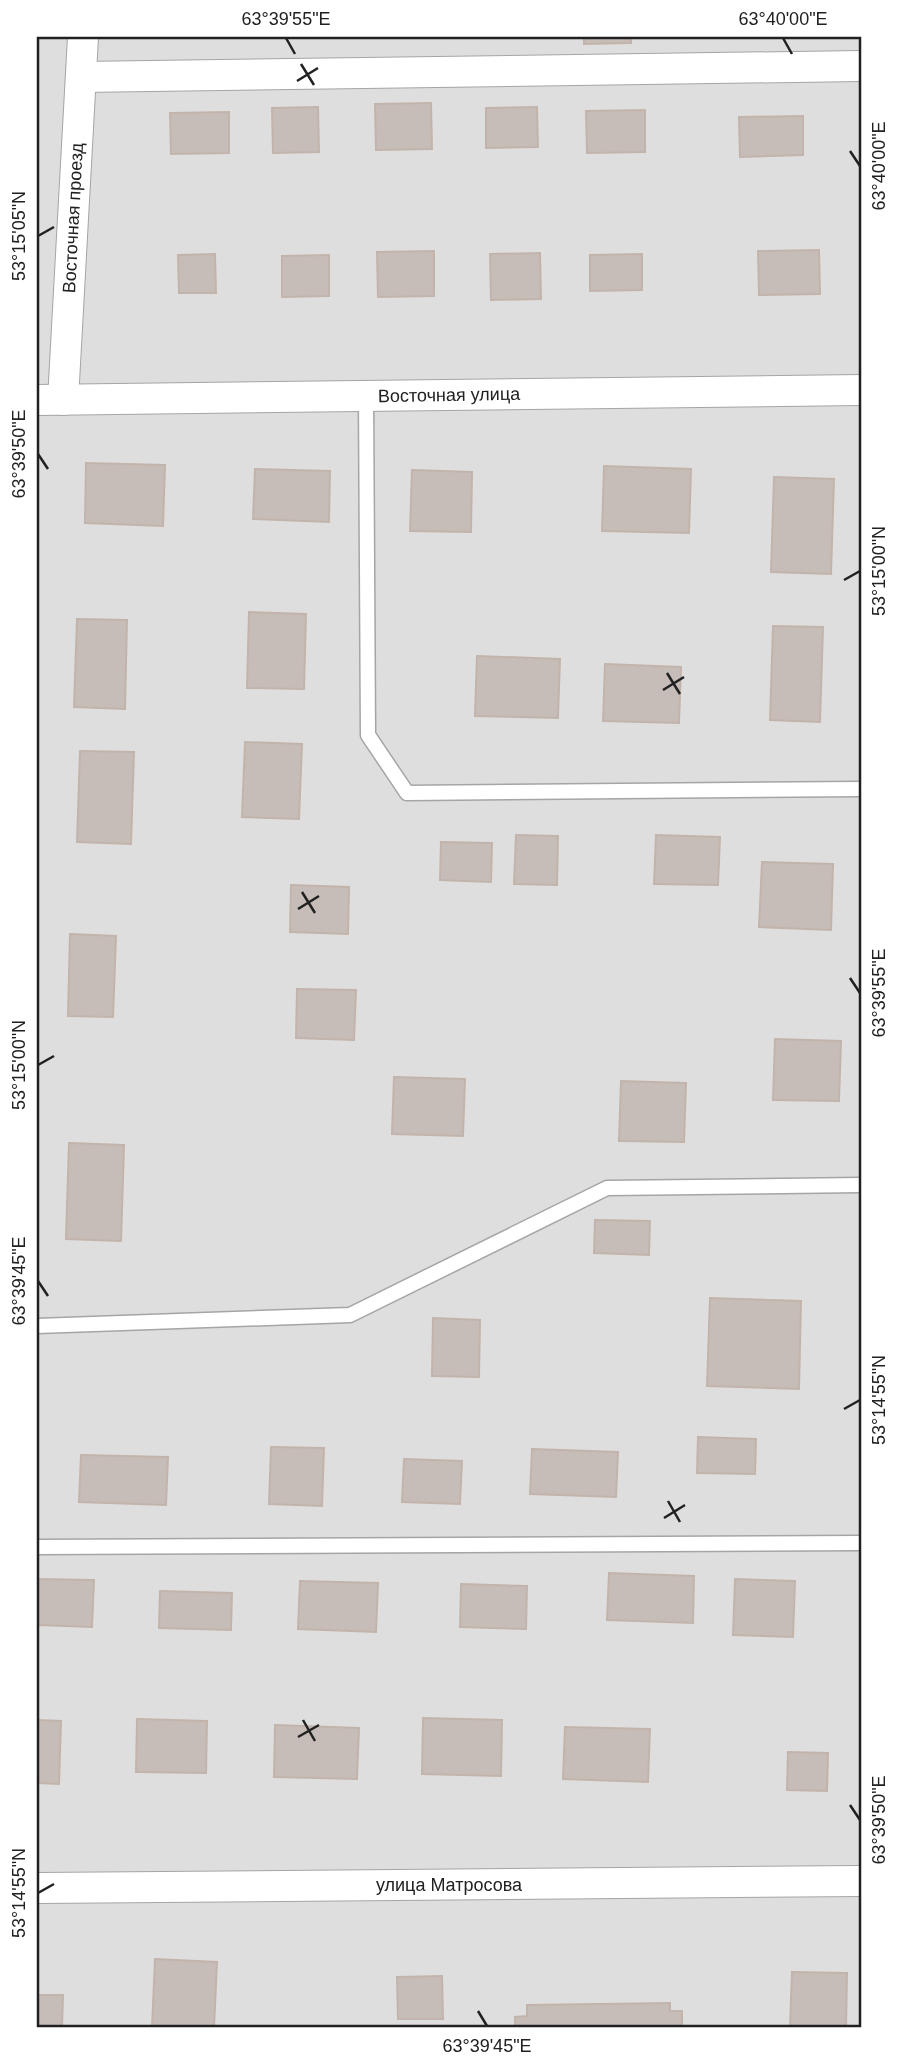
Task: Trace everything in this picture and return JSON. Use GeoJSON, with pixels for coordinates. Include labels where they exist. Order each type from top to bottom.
{"type":"FeatureCollection","features":[{"type":"Feature","properties":{"kind":"street","name":"Восточная проезд"},"geometry":{"type":"LineString","coordinates":[[50,400],[83,37]]}},
{"type":"Feature","properties":{"kind":"street"},"geometry":{"type":"LineString","coordinates":[[81,77],[861,66]]}},
{"type":"Feature","properties":{"kind":"street","name":"Восточная улица"},"geometry":{"type":"LineString","coordinates":[[50,400],[861,390]]}},
{"type":"Feature","properties":{"kind":"street","name":"улица Матросова"},"geometry":{"type":"LineString","coordinates":[[37,1888],[861,1881]]}},
{"type":"Feature","properties":{"kind":"lane"},"geometry":{"type":"LineString","coordinates":[[366,396],[368,734],[407,793],[861,789]]}},
{"type":"Feature","properties":{"kind":"lane"},"geometry":{"type":"LineString","coordinates":[[37,1326],[350,1315],[607,1188],[861,1185]]}},
{"type":"Feature","properties":{"kind":"lane"},"geometry":{"type":"LineString","coordinates":[[37,1547],[861,1543]]}},
{"type":"Feature","properties":{"kind":"shaded area"},"geometry":{"type":"Polygon","coordinates":[[[37,37],[861,37],[861,2028],[37,2028],[37,37]]]}},
{"type":"Feature","properties":{"kind":"building"},"geometry":{"type":"Polygon","coordinates":[[[584,37],[631,37],[631,43],[584,44],[584,37]]]}},
{"type":"Feature","properties":{"kind":"building"},"geometry":{"type":"Polygon","coordinates":[[[431,103],[432,149],[376,150],[375,104],[431,103]]]}},
{"type":"Feature","properties":{"kind":"building"},"geometry":{"type":"Polygon","coordinates":[[[318,107],[319,152],[273,153],[272,108],[318,107]]]}},
{"type":"Feature","properties":{"kind":"building"},"geometry":{"type":"Polygon","coordinates":[[[537,107],[538,147],[486,148],[486,108],[537,107]]]}},
{"type":"Feature","properties":{"kind":"building"},"geometry":{"type":"Polygon","coordinates":[[[645,110],[645,152],[587,153],[586,111],[645,110]]]}},
{"type":"Feature","properties":{"kind":"building"},"geometry":{"type":"Polygon","coordinates":[[[229,112],[229,153],[171,154],[170,113],[229,112]]]}},
{"type":"Feature","properties":{"kind":"building"},"geometry":{"type":"Polygon","coordinates":[[[803,116],[803,155],[740,157],[739,117],[803,116]]]}},
{"type":"Feature","properties":{"kind":"building"},"geometry":{"type":"Polygon","coordinates":[[[819,250],[820,294],[759,295],[758,251],[819,250]]]}},
{"type":"Feature","properties":{"kind":"building"},"geometry":{"type":"Polygon","coordinates":[[[434,251],[434,296],[378,297],[377,252],[434,251]]]}},
{"type":"Feature","properties":{"kind":"building"},"geometry":{"type":"Polygon","coordinates":[[[540,253],[541,299],[491,300],[490,254],[540,253]]]}},
{"type":"Feature","properties":{"kind":"building"},"geometry":{"type":"Polygon","coordinates":[[[215,254],[216,293],[179,293],[178,255],[215,254]]]}},
{"type":"Feature","properties":{"kind":"building"},"geometry":{"type":"Polygon","coordinates":[[[642,254],[642,290],[590,291],[590,255],[642,254]]]}},
{"type":"Feature","properties":{"kind":"building"},"geometry":{"type":"Polygon","coordinates":[[[329,255],[329,296],[282,297],[282,256],[329,255]]]}},
{"type":"Feature","properties":{"kind":"building"},"geometry":{"type":"Polygon","coordinates":[[[86,463],[165,465],[163,526],[85,523],[86,463]]]}},
{"type":"Feature","properties":{"kind":"building"},"geometry":{"type":"Polygon","coordinates":[[[604,466],[691,469],[689,533],[602,531],[604,466]]]}},
{"type":"Feature","properties":{"kind":"building"},"geometry":{"type":"Polygon","coordinates":[[[255,469],[330,471],[329,522],[253,519],[255,469]]]}},
{"type":"Feature","properties":{"kind":"building"},"geometry":{"type":"Polygon","coordinates":[[[412,470],[472,472],[471,532],[410,531],[412,470]]]}},
{"type":"Feature","properties":{"kind":"building"},"geometry":{"type":"Polygon","coordinates":[[[774,477],[834,479],[831,574],[771,572],[774,477]]]}},
{"type":"Feature","properties":{"kind":"building"},"geometry":{"type":"Polygon","coordinates":[[[249,612],[306,614],[304,689],[247,688],[249,612]]]}},
{"type":"Feature","properties":{"kind":"building"},"geometry":{"type":"Polygon","coordinates":[[[77,619],[127,620],[125,709],[74,707],[77,619]]]}},
{"type":"Feature","properties":{"kind":"building"},"geometry":{"type":"Polygon","coordinates":[[[773,626],[823,627],[820,722],[770,720],[773,626]]]}},
{"type":"Feature","properties":{"kind":"building"},"geometry":{"type":"Polygon","coordinates":[[[477,656],[560,659],[558,718],[475,716],[477,656]]]}},
{"type":"Feature","properties":{"kind":"building"},"geometry":{"type":"Polygon","coordinates":[[[605,664],[681,667],[679,723],[603,721],[605,664]]]}},
{"type":"Feature","properties":{"kind":"building"},"geometry":{"type":"Polygon","coordinates":[[[245,742],[302,744],[299,819],[242,817],[245,742]]]}},
{"type":"Feature","properties":{"kind":"building"},"geometry":{"type":"Polygon","coordinates":[[[80,751],[134,752],[131,844],[77,842],[80,751]]]}},
{"type":"Feature","properties":{"kind":"building"},"geometry":{"type":"Polygon","coordinates":[[[516,835],[558,836],[557,885],[514,884],[516,835]]]}},
{"type":"Feature","properties":{"kind":"building"},"geometry":{"type":"Polygon","coordinates":[[[656,835],[720,837],[718,885],[654,884],[656,835]]]}},
{"type":"Feature","properties":{"kind":"building"},"geometry":{"type":"Polygon","coordinates":[[[441,842],[492,843],[491,882],[440,880],[441,842]]]}},
{"type":"Feature","properties":{"kind":"building"},"geometry":{"type":"Polygon","coordinates":[[[762,862],[833,864],[831,930],[759,927],[762,862]]]}},
{"type":"Feature","properties":{"kind":"building"},"geometry":{"type":"Polygon","coordinates":[[[291,885],[349,887],[348,934],[290,932],[291,885]]]}},
{"type":"Feature","properties":{"kind":"building"},"geometry":{"type":"Polygon","coordinates":[[[70,934],[116,936],[113,1017],[68,1016],[70,934]]]}},
{"type":"Feature","properties":{"kind":"building"},"geometry":{"type":"Polygon","coordinates":[[[297,989],[356,990],[354,1040],[296,1038],[297,989]]]}},
{"type":"Feature","properties":{"kind":"building"},"geometry":{"type":"Polygon","coordinates":[[[775,1039],[841,1041],[839,1101],[773,1100],[775,1039]]]}},
{"type":"Feature","properties":{"kind":"building"},"geometry":{"type":"Polygon","coordinates":[[[394,1077],[465,1079],[463,1136],[392,1134],[394,1077]]]}},
{"type":"Feature","properties":{"kind":"building"},"geometry":{"type":"Polygon","coordinates":[[[621,1081],[686,1083],[684,1142],[619,1141],[621,1081]]]}},
{"type":"Feature","properties":{"kind":"building"},"geometry":{"type":"Polygon","coordinates":[[[69,1143],[124,1145],[121,1241],[66,1239],[69,1143]]]}},
{"type":"Feature","properties":{"kind":"building"},"geometry":{"type":"Polygon","coordinates":[[[595,1220],[650,1221],[649,1255],[594,1253],[595,1220]]]}},
{"type":"Feature","properties":{"kind":"building"},"geometry":{"type":"Polygon","coordinates":[[[710,1298],[801,1301],[799,1389],[707,1386],[710,1298]]]}},
{"type":"Feature","properties":{"kind":"building"},"geometry":{"type":"Polygon","coordinates":[[[433,1318],[480,1320],[479,1377],[432,1376],[433,1318]]]}},
{"type":"Feature","properties":{"kind":"building"},"geometry":{"type":"Polygon","coordinates":[[[698,1437],[756,1439],[755,1474],[697,1473],[698,1437]]]}},
{"type":"Feature","properties":{"kind":"building"},"geometry":{"type":"Polygon","coordinates":[[[271,1447],[324,1448],[322,1506],[269,1504],[271,1447]]]}},
{"type":"Feature","properties":{"kind":"building"},"geometry":{"type":"Polygon","coordinates":[[[532,1449],[618,1452],[616,1497],[530,1494],[532,1449]]]}},
{"type":"Feature","properties":{"kind":"building"},"geometry":{"type":"Polygon","coordinates":[[[81,1455],[168,1457],[166,1505],[79,1502],[81,1455]]]}},
{"type":"Feature","properties":{"kind":"building"},"geometry":{"type":"Polygon","coordinates":[[[404,1459],[462,1461],[460,1504],[402,1502],[404,1459]]]}},
{"type":"Feature","properties":{"kind":"building"},"geometry":{"type":"Polygon","coordinates":[[[609,1573],[694,1576],[693,1623],[607,1620],[609,1573]]]}},
{"type":"Feature","properties":{"kind":"building"},"geometry":{"type":"Polygon","coordinates":[[[37,1579],[94,1580],[92,1627],[37,1625],[37,1579]]]}},
{"type":"Feature","properties":{"kind":"building"},"geometry":{"type":"Polygon","coordinates":[[[735,1579],[795,1581],[793,1637],[733,1635],[735,1579]]]}},
{"type":"Feature","properties":{"kind":"building"},"geometry":{"type":"Polygon","coordinates":[[[300,1581],[378,1583],[376,1632],[298,1629],[300,1581]]]}},
{"type":"Feature","properties":{"kind":"building"},"geometry":{"type":"Polygon","coordinates":[[[461,1584],[527,1586],[526,1629],[460,1627],[461,1584]]]}},
{"type":"Feature","properties":{"kind":"building"},"geometry":{"type":"Polygon","coordinates":[[[160,1591],[232,1593],[231,1630],[159,1628],[160,1591]]]}},
{"type":"Feature","properties":{"kind":"building"},"geometry":{"type":"Polygon","coordinates":[[[423,1718],[502,1720],[501,1776],[422,1774],[423,1718]]]}},
{"type":"Feature","properties":{"kind":"building"},"geometry":{"type":"Polygon","coordinates":[[[137,1719],[207,1721],[206,1773],[136,1772],[137,1719]]]}},
{"type":"Feature","properties":{"kind":"building"},"geometry":{"type":"Polygon","coordinates":[[[37,1720],[61,1721],[59,1784],[37,1783],[37,1720]]]}},
{"type":"Feature","properties":{"kind":"building"},"geometry":{"type":"Polygon","coordinates":[[[275,1725],[359,1728],[357,1779],[274,1777],[275,1725]]]}},
{"type":"Feature","properties":{"kind":"building"},"geometry":{"type":"Polygon","coordinates":[[[565,1727],[650,1729],[648,1782],[563,1779],[565,1727]]]}},
{"type":"Feature","properties":{"kind":"building"},"geometry":{"type":"Polygon","coordinates":[[[788,1752],[828,1753],[827,1791],[787,1790],[788,1752]]]}},
{"type":"Feature","properties":{"kind":"building"},"geometry":{"type":"Polygon","coordinates":[[[155,1959],[217,1962],[214,2028],[152,2028],[155,1959]]]}},
{"type":"Feature","properties":{"kind":"building"},"geometry":{"type":"Polygon","coordinates":[[[792,1972],[847,1973],[846,2028],[790,2028],[792,1972]]]}},
{"type":"Feature","properties":{"kind":"building"},"geometry":{"type":"Polygon","coordinates":[[[442,1976],[443,2019],[398,2019],[397,1977],[442,1976]]]}},
{"type":"Feature","properties":{"kind":"building"},"geometry":{"type":"Polygon","coordinates":[[[37,1995],[63,1995],[62,2028],[37,2028],[37,1995]]]}},
{"type":"Feature","properties":{"kind":"building"},"geometry":{"type":"Polygon","coordinates":[[[670,2003],[670,2011],[682,2011],[682,2028],[515,2028],[515,2017],[527,2016],[527,2005],[670,2003]]]}}]}
